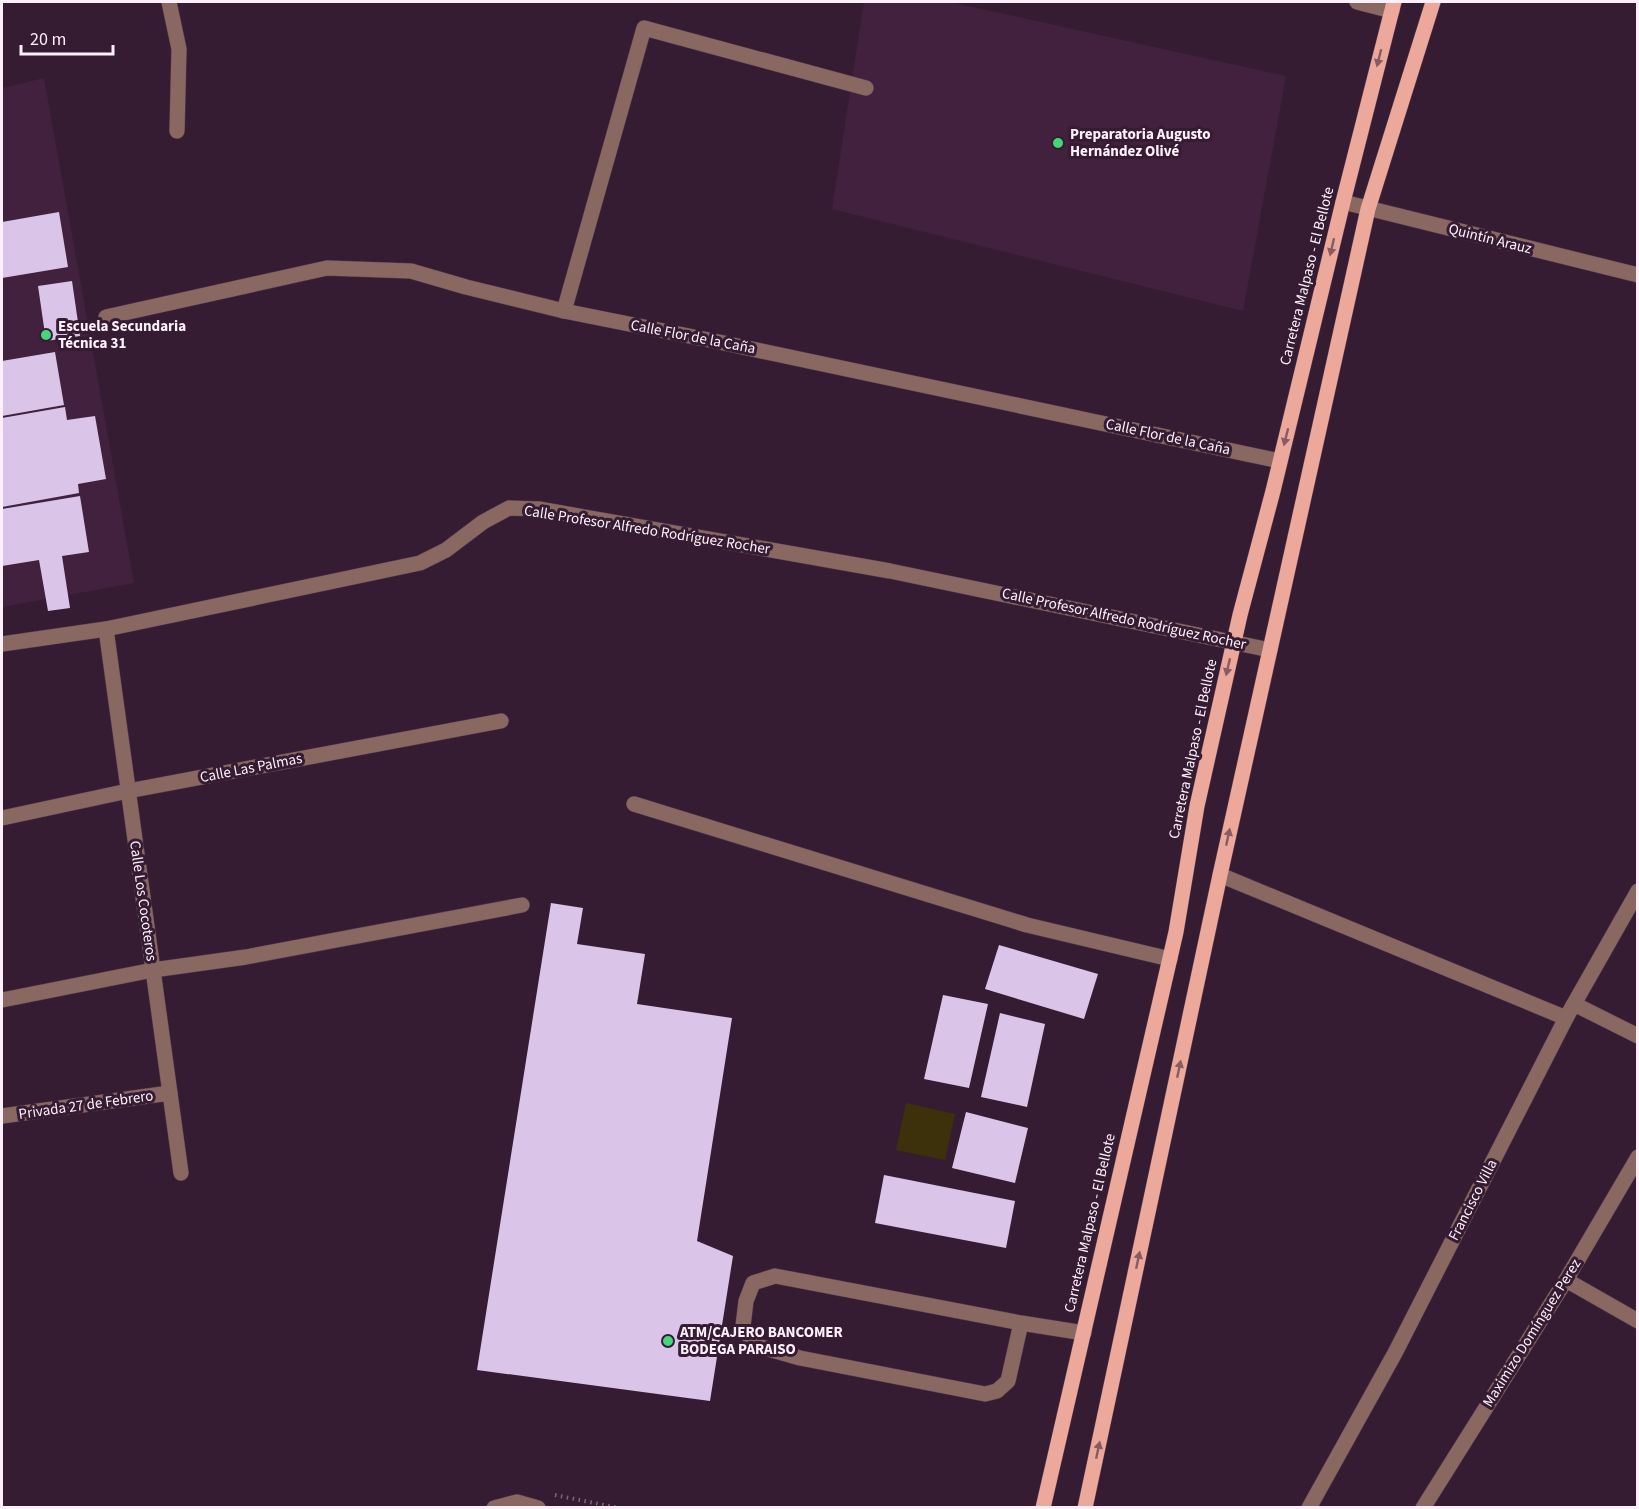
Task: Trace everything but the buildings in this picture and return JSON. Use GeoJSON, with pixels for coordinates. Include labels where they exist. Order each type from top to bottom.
{"type":"FeatureCollection","features":[{"type":"Feature","properties":{"kind":"main road"},"geometry":{"type":"LineString","coordinates":[[1085,1508],[1220,875],[1368,209],[1433,2]]}},
{"type":"Feature","properties":{"kind":"main road","name":"Carretera Malpaso - El Bellote"},"geometry":{"type":"LineString","coordinates":[[1043,1508],[1176,932],[1197,806],[1234,642],[1393,6]]}},
{"type":"Feature","properties":{"kind":"street"},"geometry":{"type":"LineString","coordinates":[[169,2],[179,50],[177,131]]}},
{"type":"Feature","properties":{"kind":"street"},"geometry":{"type":"LineString","coordinates":[[1357,2],[1393,6]]}},
{"type":"Feature","properties":{"kind":"street"},"geometry":{"type":"LineString","coordinates":[[564,311],[644,28],[866,88]]}},
{"type":"Feature","properties":{"kind":"street","name":"Quintín Arauz"},"geometry":{"type":"LineString","coordinates":[[1343,202],[1638,275]]}},
{"type":"Feature","properties":{"kind":"street","name":"Calle Flor de la Caña"},"geometry":{"type":"LineString","coordinates":[[106,317],[327,268],[411,272],[564,311],[1281,461]]}},
{"type":"Feature","properties":{"kind":"street","name":"Calle Profesor Alfredo Rodríguez Rocher"},"geometry":{"type":"LineString","coordinates":[[2,644],[106,629],[420,563],[446,550],[483,522],[509,508],[539,509],[890,571],[1270,650]]}},
{"type":"Feature","properties":{"kind":"street","name":"Calle Los Cocoteros"},"geometry":{"type":"LineString","coordinates":[[106,629],[181,1173]]}},
{"type":"Feature","properties":{"kind":"street","name":"Calle Las Palmas"},"geometry":{"type":"LineString","coordinates":[[2,818],[128,790],[501,721]]}},
{"type":"Feature","properties":{"kind":"street"},"geometry":{"type":"LineString","coordinates":[[634,804],[1027,925],[1170,959]]}},
{"type":"Feature","properties":{"kind":"street"},"geometry":{"type":"LineString","coordinates":[[1220,875],[1566,1018]]}},
{"type":"Feature","properties":{"kind":"street","name":"Francisco Villa"},"geometry":{"type":"LineString","coordinates":[[1309,1508],[1395,1353],[1566,1018],[1638,891]]}},
{"type":"Feature","properties":{"kind":"street"},"geometry":{"type":"LineString","coordinates":[[2,1000],[153,970],[246,957],[522,905]]}},
{"type":"Feature","properties":{"kind":"street"},"geometry":{"type":"LineString","coordinates":[[1574,1004],[1638,1036]]}},
{"type":"Feature","properties":{"kind":"street","name":"Privada 27 de Febrero"},"geometry":{"type":"LineString","coordinates":[[2,1116],[170,1093]]}},
{"type":"Feature","properties":{"kind":"street","name":"Maximizo Domínguez Perez"},"geometry":{"type":"LineString","coordinates":[[1423,1508],[1566,1280],[1638,1157]]}},
{"type":"Feature","properties":{"kind":"street"},"geometry":{"type":"LineString","coordinates":[[1021,1323],[1008,1381],[997,1391],[985,1394],[800,1358],[754,1345],[743,1326],[746,1301],[753,1283],[775,1276],[1084,1333]]}},
{"type":"Feature","properties":{"kind":"street"},"geometry":{"type":"LineString","coordinates":[[1566,1280],[1638,1321]]}},
{"type":"Feature","properties":{"kind":"street"},"geometry":{"type":"LineString","coordinates":[[494,1508],[517,1502],[538,1508]]}},
{"type":"Feature","properties":{"kind":"path"},"geometry":{"type":"LineString","coordinates":[[551,1494],[619,1508]]}},
{"type":"Feature","properties":{"kind":"shaded area","name":"Preparatoria Augusto Hernández Olivé"},"geometry":{"type":"Polygon","coordinates":[[[864,2],[950,2],[1286,76],[1243,311],[832,209],[864,2]]]}},
{"type":"Feature","properties":{"kind":"shaded area","name":"Escuela Secundaria Técnica 31"},"geometry":{"type":"Polygon","coordinates":[[[44,78],[134,583],[2,607],[2,88],[44,78]]]}},
{"type":"Feature","properties":{"kind":"shaded area"},"geometry":{"type":"Polygon","coordinates":[[[906,1103],[955,1114],[945,1160],[896,1150],[906,1103]]]}},
{"type":"Feature","properties":{"kind":"place","name":"Preparatoria Augusto Hernández Olivé"},"geometry":{"type":"Point","coordinates":[1058,143]}},
{"type":"Feature","properties":{"kind":"place","name":"Escuela Secundaria Técnica 31"},"geometry":{"type":"Point","coordinates":[46,335]}},
{"type":"Feature","properties":{"kind":"place","name":"ATM/CAJERO BANCOMER BODEGA PARAISO"},"geometry":{"type":"Point","coordinates":[668,1341]}}]}
